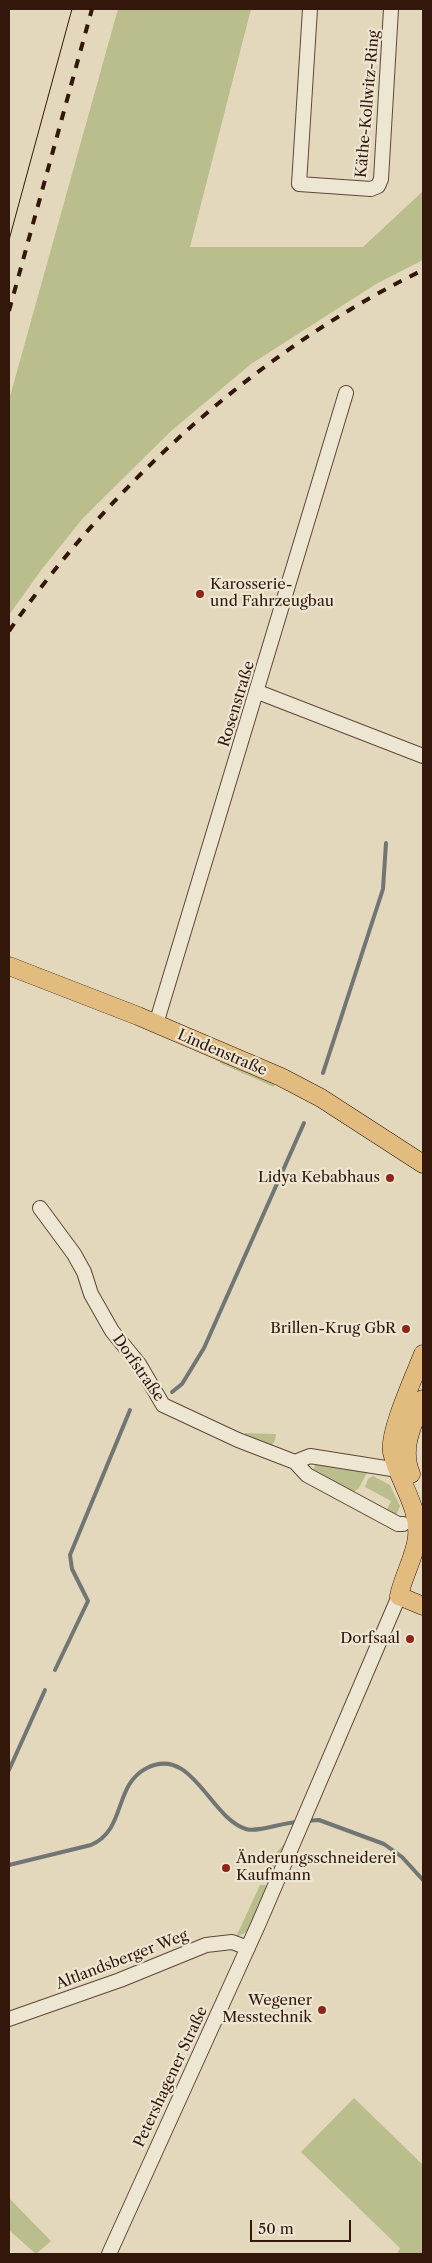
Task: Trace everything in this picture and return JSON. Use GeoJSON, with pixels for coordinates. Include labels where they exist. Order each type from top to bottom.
{"type":"FeatureCollection","features":[{"type":"Feature","properties":{"kind":"main road","name":"Lindenstraße"},"geometry":{"type":"LineString","coordinates":[[9,966],[156,1024],[300,1087],[423,1164]]}},
{"type":"Feature","properties":{"kind":"main road"},"geometry":{"type":"LineString","coordinates":[[399,1596],[417,1537],[416,1523],[420,1504],[392,1451],[393,1435],[423,1354]]}},
{"type":"Feature","properties":{"kind":"main road"},"geometry":{"type":"LineString","coordinates":[[403,1469],[409,1436],[423,1399]]}},
{"type":"Feature","properties":{"kind":"main road"},"geometry":{"type":"LineString","coordinates":[[399,1596],[414,1579],[423,1558]]}},
{"type":"Feature","properties":{"kind":"main road"},"geometry":{"type":"LineString","coordinates":[[399,1596],[423,1606]]}},
{"type":"Feature","properties":{"kind":"street","name":"Käthe-Kollwitz-Ring"},"geometry":{"type":"LineString","coordinates":[[310,9],[299,184],[371,189],[378,186],[381,179],[391,9]]}},
{"type":"Feature","properties":{"kind":"street","name":"Rosenstraße"},"geometry":{"type":"LineString","coordinates":[[156,1024],[258,692],[346,393]]}},
{"type":"Feature","properties":{"kind":"street"},"geometry":{"type":"LineString","coordinates":[[258,692],[423,756]]}},
{"type":"Feature","properties":{"kind":"street","name":"Dorfstraße"},"geometry":{"type":"LineString","coordinates":[[40,1208],[74,1254],[84,1272],[91,1294],[112,1331],[139,1364],[163,1405],[230,1437],[295,1462],[307,1475],[354,1502],[398,1524],[403,1524]]}},
{"type":"Feature","properties":{"kind":"street"},"geometry":{"type":"LineString","coordinates":[[295,1462],[310,1456],[403,1469]]}},
{"type":"Feature","properties":{"kind":"street","name":"Petershagener Straße"},"geometry":{"type":"LineString","coordinates":[[108,2252],[248,1948],[399,1596]]}},
{"type":"Feature","properties":{"kind":"street","name":"Altlandsberger Weg"},"geometry":{"type":"LineString","coordinates":[[9,2019],[120,1980],[206,1945],[232,1942],[248,1948]]}},
{"type":"Feature","properties":{"kind":"green space"},"geometry":{"type":"Polygon","coordinates":[[[118,9],[251,9],[190,247],[363,247],[423,191],[423,260],[376,284],[251,364],[170,432],[83,518],[42,569],[9,615],[9,400],[118,9]]]}},
{"type":"Feature","properties":{"kind":"green space"},"geometry":{"type":"Polygon","coordinates":[[[221,1060],[274,1082],[274,1087],[220,1063],[221,1060]]]}},
{"type":"Feature","properties":{"kind":"green space"},"geometry":{"type":"Polygon","coordinates":[[[245,1433],[276,1434],[271,1447],[245,1438],[245,1433]]]}},
{"type":"Feature","properties":{"kind":"green space"},"geometry":{"type":"Polygon","coordinates":[[[316,1464],[368,1471],[359,1488],[352,1493],[314,1472],[313,1469],[316,1464]]]}},
{"type":"Feature","properties":{"kind":"green space"},"geometry":{"type":"Polygon","coordinates":[[[373,1476],[390,1485],[400,1506],[396,1516],[386,1512],[391,1501],[365,1487],[368,1479],[373,1476]]]}},
{"type":"Feature","properties":{"kind":"green space"},"geometry":{"type":"Polygon","coordinates":[[[286,1842],[272,1876],[267,1877],[265,1875],[276,1853],[286,1842]]]}},
{"type":"Feature","properties":{"kind":"green space"},"geometry":{"type":"Polygon","coordinates":[[[260,1885],[265,1885],[267,1888],[247,1932],[236,1937],[260,1885]]]}},
{"type":"Feature","properties":{"kind":"green space"},"geometry":{"type":"Polygon","coordinates":[[[354,2098],[423,2165],[423,2254],[397,2254],[400,2248],[301,2152],[354,2098]]]}},
{"type":"Feature","properties":{"kind":"green space"},"geometry":{"type":"Polygon","coordinates":[[[9,2198],[51,2241],[36,2254],[9,2230],[9,2198]]]}},
{"type":"Feature","properties":{"kind":"waterway"},"geometry":{"type":"LineString","coordinates":[[323,1073],[383,889],[386,843]]}},
{"type":"Feature","properties":{"kind":"waterway"},"geometry":{"type":"LineString","coordinates":[[172,1392],[182,1384],[204,1348],[304,1123]]}},
{"type":"Feature","properties":{"kind":"waterway"},"geometry":{"type":"LineString","coordinates":[[55,1670],[88,1601],[72,1569],[70,1555],[130,1410]]}},
{"type":"Feature","properties":{"kind":"waterway"},"geometry":{"type":"LineString","coordinates":[[9,1770],[45,1690]]}},
{"type":"Feature","properties":{"kind":"waterway"},"geometry":{"type":"LineString","coordinates":[[9,1865],[91,1845],[102,1838],[110,1829],[129,1785],[136,1776],[147,1768],[163,1764],[176,1766],[189,1774],[222,1812],[233,1822],[246,1829],[257,1830],[298,1822]]}},
{"type":"Feature","properties":{"kind":"waterway"},"geometry":{"type":"LineString","coordinates":[[305,1821],[319,1820],[384,1844],[402,1857],[423,1880]]}},
{"type":"Feature","properties":{"kind":"tram line"},"geometry":{"type":"LineString","coordinates":[[9,240],[72,9]]}},
{"type":"Feature","properties":{"kind":"railway"},"geometry":{"type":"LineString","coordinates":[[9,311],[92,9]]}},
{"type":"Feature","properties":{"kind":"railway"},"geometry":{"type":"LineString","coordinates":[[9,631],[50,576],[94,523],[142,472],[194,425],[247,380],[304,339],[362,302],[423,270]]}},
{"type":"Feature","properties":{"kind":"place","name":"Karosserie- und Fahrzeugbau"},"geometry":{"type":"Point","coordinates":[200,594]}},
{"type":"Feature","properties":{"kind":"place","name":"Lidya Kebabhaus"},"geometry":{"type":"Point","coordinates":[390,1178]}},
{"type":"Feature","properties":{"kind":"place","name":"Brillen-Krug GbR"},"geometry":{"type":"Point","coordinates":[406,1329]}},
{"type":"Feature","properties":{"kind":"place","name":"Dorfsaal"},"geometry":{"type":"Point","coordinates":[410,1639]}},
{"type":"Feature","properties":{"kind":"place","name":"Änderungsschneiderei Kaufmann"},"geometry":{"type":"Point","coordinates":[226,1868]}},
{"type":"Feature","properties":{"kind":"place","name":"Wegener Messtechnik"},"geometry":{"type":"Point","coordinates":[322,2010]}}]}
